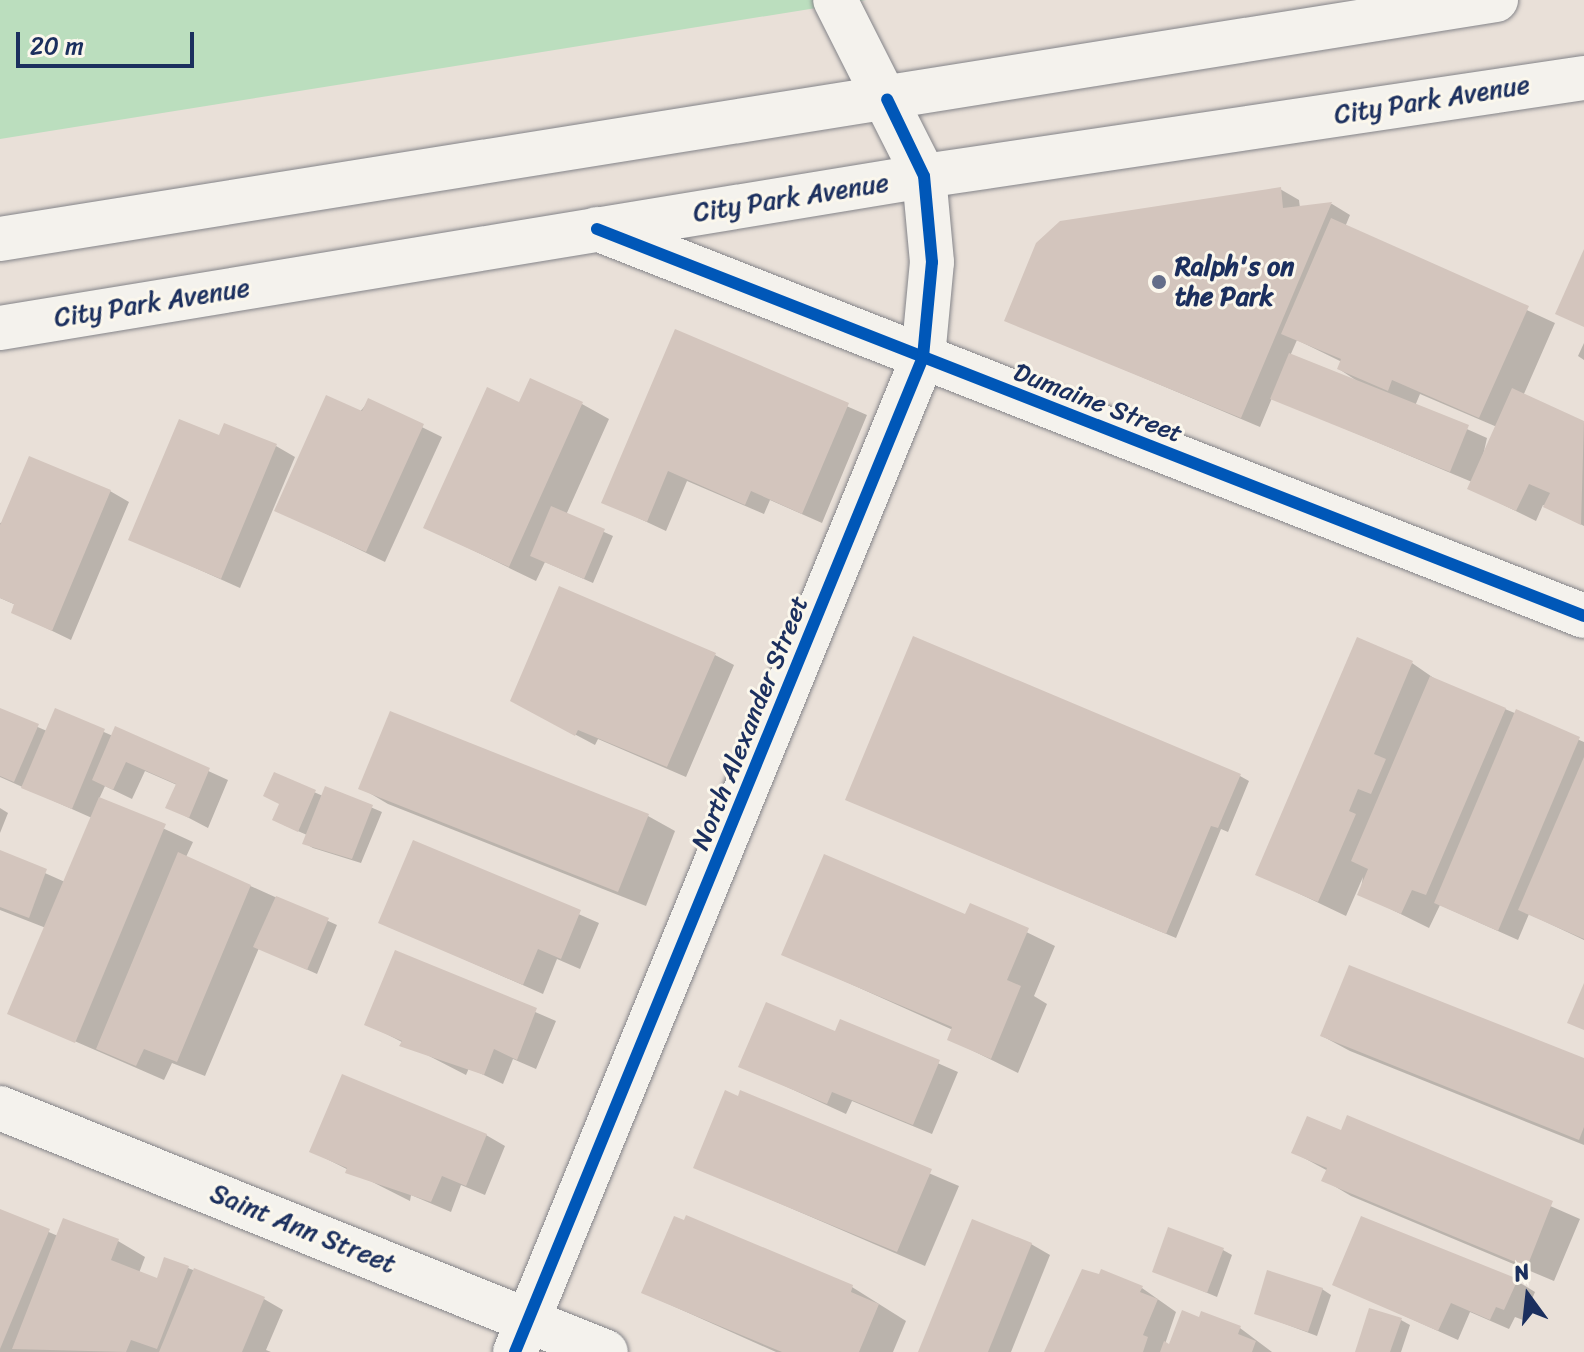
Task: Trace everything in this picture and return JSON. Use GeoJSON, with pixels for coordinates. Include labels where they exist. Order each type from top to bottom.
{"type":"FeatureCollection","features":[{"type":"Feature","properties":{"kind":"street","name":"North Alexander Street"},"geometry":{"type":"LineString","coordinates":[[522,1336],[923,357],[932,262],[924,176],[835,0]]}},
{"type":"Feature","properties":{"kind":"street"},"geometry":{"type":"LineString","coordinates":[[0,239],[391,173],[887,99],[1496,0]]}},
{"type":"Feature","properties":{"kind":"street","name":"City Park Avenue"},"geometry":{"type":"LineString","coordinates":[[0,328],[924,176],[1584,78]]}},
{"type":"Feature","properties":{"kind":"street","name":"Dumaine Street"},"geometry":{"type":"LineString","coordinates":[[597,229],[1584,616]]}},
{"type":"Feature","properties":{"kind":"street","name":"Saint Ann Street"},"geometry":{"type":"LineString","coordinates":[[0,1108],[522,1336],[606,1352]]}},
{"type":"Feature","properties":{"kind":"green space"},"geometry":{"type":"Polygon","coordinates":[[[0,0],[866,0],[0,139],[0,0]]]}},
{"type":"Feature","properties":{"kind":"building","name":"Ralph's on the Park"},"geometry":{"type":"Polygon","coordinates":[[[1281,187],[1283,208],[1332,202],[1241,418],[1004,321],[1036,243],[1060,221],[1281,187]]]}},
{"type":"Feature","properties":{"kind":"building"},"geometry":{"type":"Polygon","coordinates":[[[1331,218],[1529,306],[1479,418],[1392,380],[1388,391],[1337,369],[1341,359],[1281,334],[1331,218]]]}},
{"type":"Feature","properties":{"kind":"building"},"geometry":{"type":"Polygon","coordinates":[[[1584,249],[1584,327],[1555,314],[1584,249]]]}},
{"type":"Feature","properties":{"kind":"building"},"geometry":{"type":"Polygon","coordinates":[[[675,329],[849,403],[802,514],[751,491],[745,505],[668,471],[647,522],[601,503],[675,329]]]}},
{"type":"Feature","properties":{"kind":"building"},"geometry":{"type":"Polygon","coordinates":[[[1289,353],[1469,425],[1450,472],[1270,399],[1289,353]]]}},
{"type":"Feature","properties":{"kind":"building"},"geometry":{"type":"Polygon","coordinates":[[[530,378],[583,402],[509,567],[423,528],[487,387],[519,402],[530,378]]]}},
{"type":"Feature","properties":{"kind":"building"},"geometry":{"type":"Polygon","coordinates":[[[1512,388],[1584,421],[1581,525],[1543,507],[1550,493],[1529,484],[1516,511],[1467,489],[1512,388]]]}},
{"type":"Feature","properties":{"kind":"building"},"geometry":{"type":"Polygon","coordinates":[[[326,395],[362,411],[368,398],[424,424],[366,552],[274,511],[326,395]]]}},
{"type":"Feature","properties":{"kind":"building"},"geometry":{"type":"Polygon","coordinates":[[[179,419],[219,435],[224,423],[277,444],[221,579],[128,540],[179,419]]]}},
{"type":"Feature","properties":{"kind":"building"},"geometry":{"type":"Polygon","coordinates":[[[29,456],[111,490],[52,631],[11,613],[14,604],[0,598],[0,525],[29,456]]]}},
{"type":"Feature","properties":{"kind":"building"},"geometry":{"type":"Polygon","coordinates":[[[551,506],[605,529],[584,579],[530,556],[551,506]]]}},
{"type":"Feature","properties":{"kind":"building"},"geometry":{"type":"Polygon","coordinates":[[[559,586],[716,653],[667,767],[578,730],[575,736],[510,701],[559,586]]]}},
{"type":"Feature","properties":{"kind":"building"},"geometry":{"type":"Polygon","coordinates":[[[913,636],[1241,774],[1218,828],[1211,826],[1166,934],[845,800],[913,636]]]}},
{"type":"Feature","properties":{"kind":"building"},"geometry":{"type":"Polygon","coordinates":[[[1357,637],[1413,661],[1374,754],[1386,759],[1371,794],[1358,789],[1349,811],[1356,814],[1318,902],[1255,875],[1357,637]]]}},
{"type":"Feature","properties":{"kind":"building"},"geometry":{"type":"Polygon","coordinates":[[[1430,676],[1506,708],[1426,895],[1412,890],[1401,914],[1357,895],[1368,869],[1351,861],[1430,676]]]}},
{"type":"Feature","properties":{"kind":"building"},"geometry":{"type":"Polygon","coordinates":[[[0,708],[39,724],[14,782],[0,776],[0,708]]]}},
{"type":"Feature","properties":{"kind":"building"},"geometry":{"type":"Polygon","coordinates":[[[55,708],[105,729],[72,809],[21,788],[55,708]]]}},
{"type":"Feature","properties":{"kind":"building"},"geometry":{"type":"Polygon","coordinates":[[[1516,709],[1580,737],[1498,931],[1434,903],[1516,709]]]}},
{"type":"Feature","properties":{"kind":"building"},"geometry":{"type":"Polygon","coordinates":[[[390,711],[649,814],[618,892],[358,789],[390,711]]]}},
{"type":"Feature","properties":{"kind":"building"},"geometry":{"type":"Polygon","coordinates":[[[115,726],[210,768],[189,818],[165,808],[176,784],[126,762],[113,790],[92,780],[115,726]]]}},
{"type":"Feature","properties":{"kind":"building"},"geometry":{"type":"Polygon","coordinates":[[[1584,757],[1584,939],[1518,910],[1584,757]]]}},
{"type":"Feature","properties":{"kind":"building"},"geometry":{"type":"Polygon","coordinates":[[[274,772],[316,790],[298,832],[272,820],[279,804],[263,796],[274,772]]]}},
{"type":"Feature","properties":{"kind":"building"},"geometry":{"type":"Polygon","coordinates":[[[325,786],[373,805],[352,859],[302,844],[325,786]]]}},
{"type":"Feature","properties":{"kind":"building"},"geometry":{"type":"Polygon","coordinates":[[[99,797],[166,824],[75,1043],[7,1014],[99,797]]]}},
{"type":"Feature","properties":{"kind":"building"},"geometry":{"type":"Polygon","coordinates":[[[413,840],[581,910],[561,959],[538,949],[523,985],[378,923],[413,840]]]}},
{"type":"Feature","properties":{"kind":"building"},"geometry":{"type":"Polygon","coordinates":[[[0,850],[47,869],[29,918],[0,907],[0,850]]]}},
{"type":"Feature","properties":{"kind":"building"},"geometry":{"type":"Polygon","coordinates":[[[178,852],[251,885],[177,1062],[144,1049],[136,1066],[96,1049],[178,852]]]}},
{"type":"Feature","properties":{"kind":"building"},"geometry":{"type":"Polygon","coordinates":[[[824,854],[965,914],[970,903],[1029,928],[1007,980],[1021,986],[991,1059],[947,1040],[952,1027],[781,955],[824,854]]]}},
{"type":"Feature","properties":{"kind":"building"},"geometry":{"type":"Polygon","coordinates":[[[276,896],[329,918],[307,970],[253,947],[276,896]]]}},
{"type":"Feature","properties":{"kind":"building"},"geometry":{"type":"Polygon","coordinates":[[[395,950],[537,1008],[517,1060],[494,1049],[484,1075],[399,1046],[402,1041],[364,1025],[395,950]]]}},
{"type":"Feature","properties":{"kind":"building"},"geometry":{"type":"Polygon","coordinates":[[[1349,965],[1584,1058],[1584,1127],[1579,1140],[1320,1036],[1349,965]]]}},
{"type":"Feature","properties":{"kind":"building"},"geometry":{"type":"Polygon","coordinates":[[[1584,983],[1584,1030],[1567,1023],[1584,983]]]}},
{"type":"Feature","properties":{"kind":"building"},"geometry":{"type":"Polygon","coordinates":[[[766,1002],[835,1031],[840,1019],[940,1060],[913,1125],[832,1092],[827,1104],[738,1067],[766,1002]]]}},
{"type":"Feature","properties":{"kind":"building"},"geometry":{"type":"Polygon","coordinates":[[[342,1074],[487,1134],[466,1186],[442,1176],[431,1202],[345,1173],[347,1168],[309,1152],[342,1074]]]}},
{"type":"Feature","properties":{"kind":"building"},"geometry":{"type":"Polygon","coordinates":[[[725,1090],[738,1096],[740,1090],[932,1169],[897,1252],[693,1168],[725,1090]]]}},
{"type":"Feature","properties":{"kind":"building"},"geometry":{"type":"Polygon","coordinates":[[[1347,1115],[1553,1201],[1527,1267],[1321,1181],[1327,1168],[1291,1153],[1307,1116],[1341,1130],[1347,1115]]]}},
{"type":"Feature","properties":{"kind":"building"},"geometry":{"type":"Polygon","coordinates":[[[0,1209],[50,1229],[0,1349],[0,1209]]]}},
{"type":"Feature","properties":{"kind":"building"},"geometry":{"type":"Polygon","coordinates":[[[686,1215],[853,1285],[851,1292],[879,1304],[859,1352],[782,1352],[641,1293],[674,1216],[684,1220],[686,1215]]]}},
{"type":"Feature","properties":{"kind":"building"},"geometry":{"type":"Polygon","coordinates":[[[1361,1216],[1518,1279],[1504,1310],[1496,1307],[1490,1320],[1451,1303],[1438,1331],[1332,1285],[1361,1216]]]}},
{"type":"Feature","properties":{"kind":"building"},"geometry":{"type":"Polygon","coordinates":[[[63,1218],[119,1239],[111,1260],[157,1278],[164,1257],[189,1266],[157,1349],[131,1340],[126,1352],[12,1349],[63,1218]]]}},
{"type":"Feature","properties":{"kind":"building"},"geometry":{"type":"Polygon","coordinates":[[[972,1219],[1032,1243],[988,1352],[918,1352],[972,1219]]]}},
{"type":"Feature","properties":{"kind":"building"},"geometry":{"type":"Polygon","coordinates":[[[1168,1227],[1224,1248],[1207,1293],[1152,1272],[1168,1227]]]}},
{"type":"Feature","properties":{"kind":"building"},"geometry":{"type":"Polygon","coordinates":[[[194,1268],[265,1297],[242,1352],[159,1352],[194,1268]]]}},
{"type":"Feature","properties":{"kind":"building"},"geometry":{"type":"Polygon","coordinates":[[[1082,1269],[1099,1274],[1101,1269],[1143,1286],[1140,1292],[1158,1299],[1143,1335],[1148,1337],[1143,1352],[1044,1352],[1082,1269]]]}},
{"type":"Feature","properties":{"kind":"building"},"geometry":{"type":"Polygon","coordinates":[[[1267,1270],[1323,1288],[1308,1332],[1254,1314],[1267,1270]]]}},
{"type":"Feature","properties":{"kind":"building"},"geometry":{"type":"Polygon","coordinates":[[[1369,1308],[1402,1318],[1390,1352],[1355,1352],[1369,1308]]]}},
{"type":"Feature","properties":{"kind":"building"},"geometry":{"type":"Polygon","coordinates":[[[1182,1310],[1199,1317],[1201,1311],[1241,1326],[1238,1334],[1256,1341],[1252,1352],[1160,1352],[1164,1341],[1169,1344],[1182,1310]]]}},
{"type":"Feature","properties":{"kind":"cycle path"},"geometry":{"type":"LineString","coordinates":[[515,1352],[923,357],[932,262],[924,176],[887,99]]}},
{"type":"Feature","properties":{"kind":"cycle path"},"geometry":{"type":"LineString","coordinates":[[597,229],[1584,616]]}},
{"type":"Feature","properties":{"kind":"place","name":"Ralph's on the Park"},"geometry":{"type":"Point","coordinates":[1159,282]}}]}
